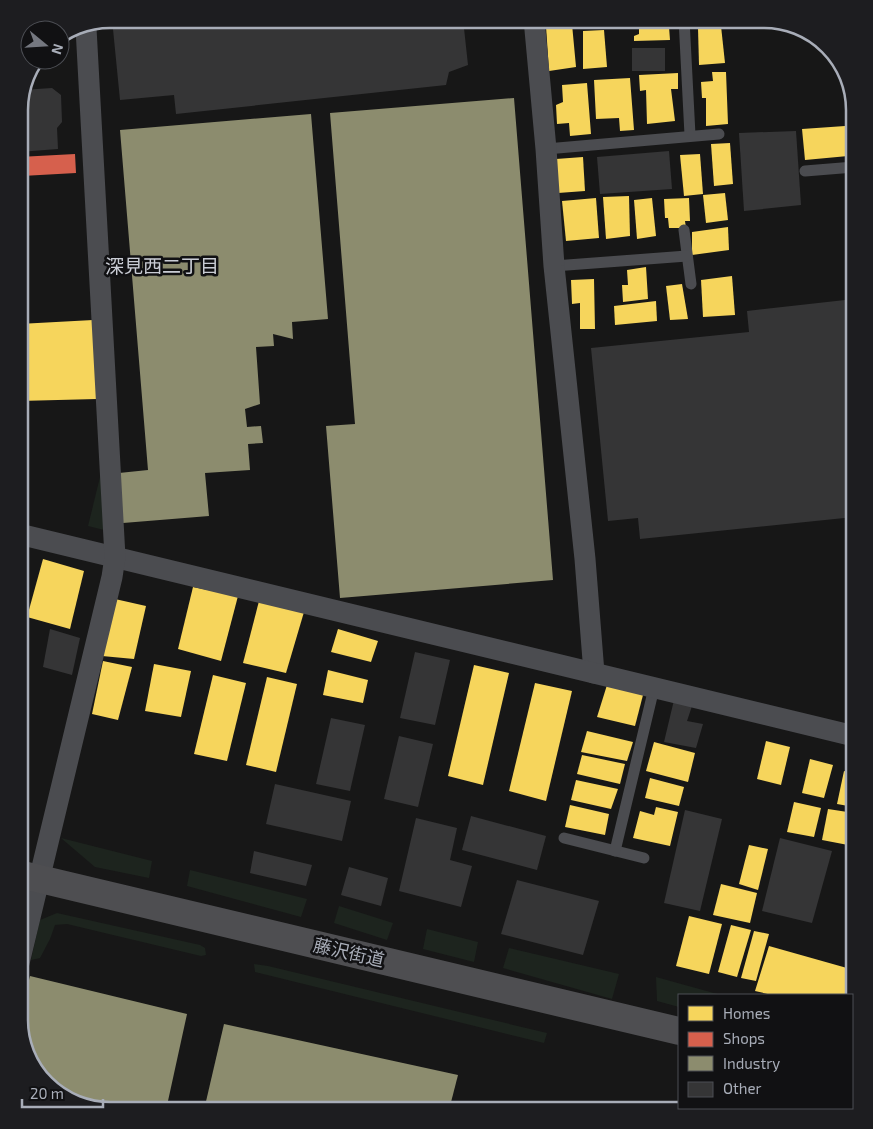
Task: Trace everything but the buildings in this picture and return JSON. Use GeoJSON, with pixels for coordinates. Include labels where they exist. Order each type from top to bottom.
{"type":"FeatureCollection","features":[{"type":"Feature","properties":{"kind":"highway","name":"藤沢街道"},"geometry":{"type":"LineString","coordinates":[[29,876],[678,1031]]}},
{"type":"Feature","properties":{"kind":"street"},"geometry":{"type":"LineString","coordinates":[[535,28],[546,149],[554,266],[585,559],[594,673]]}},
{"type":"Feature","properties":{"kind":"street"},"geometry":{"type":"LineString","coordinates":[[29,876],[110,587],[115,558],[86,31]]}},
{"type":"Feature","properties":{"kind":"street"},"geometry":{"type":"LineString","coordinates":[[28,536],[846,734]]}},
{"type":"Feature","properties":{"kind":"lane"},"geometry":{"type":"LineString","coordinates":[[684,28],[690,136]]}},
{"type":"Feature","properties":{"kind":"lane"},"geometry":{"type":"LineString","coordinates":[[546,149],[719,134]]}},
{"type":"Feature","properties":{"kind":"lane"},"geometry":{"type":"LineString","coordinates":[[805,171],[846,168]]}},
{"type":"Feature","properties":{"kind":"lane"},"geometry":{"type":"LineString","coordinates":[[684,230],[691,284]]}},
{"type":"Feature","properties":{"kind":"lane"},"geometry":{"type":"LineString","coordinates":[[554,266],[687,256]]}},
{"type":"Feature","properties":{"kind":"lane"},"geometry":{"type":"LineString","coordinates":[[614,851],[654,688]]}},
{"type":"Feature","properties":{"kind":"lane"},"geometry":{"type":"LineString","coordinates":[[564,838],[644,858]]}},
{"type":"Feature","properties":{"kind":"shaded area"},"geometry":{"type":"Polygon","coordinates":[[[101,473],[104,530],[88,526],[101,473]]]}},
{"type":"Feature","properties":{"kind":"shaded area"},"geometry":{"type":"Polygon","coordinates":[[[61,838],[152,861],[149,878],[95,867],[61,838]]]}},
{"type":"Feature","properties":{"kind":"shaded area"},"geometry":{"type":"Polygon","coordinates":[[[190,870],[307,899],[301,917],[187,886],[190,870]]]}},
{"type":"Feature","properties":{"kind":"shaded area"},"geometry":{"type":"Polygon","coordinates":[[[339,906],[393,923],[387,940],[334,923],[339,906]]]}},
{"type":"Feature","properties":{"kind":"shaded area"},"geometry":{"type":"Polygon","coordinates":[[[57,913],[200,945],[205,948],[206,955],[201,956],[67,924],[55,925],[40,958],[31,960],[40,920],[57,913]]]}},
{"type":"Feature","properties":{"kind":"shaded area"},"geometry":{"type":"Polygon","coordinates":[[[427,929],[478,942],[474,962],[423,949],[427,929]]]}},
{"type":"Feature","properties":{"kind":"shaded area"},"geometry":{"type":"Polygon","coordinates":[[[509,948],[619,974],[612,999],[503,968],[509,948]]]}},
{"type":"Feature","properties":{"kind":"shaded area"},"geometry":{"type":"Polygon","coordinates":[[[254,964],[547,1033],[544,1043],[255,972],[254,964]]]}},
{"type":"Feature","properties":{"kind":"shaded area"},"geometry":{"type":"Polygon","coordinates":[[[656,977],[717,994],[678,994],[678,1007],[657,1001],[656,977]]]}},
{"type":"Feature","properties":{"kind":"district","name":"深見西二丁目"},"geometry":{"type":"Point","coordinates":[162,265]}}]}
